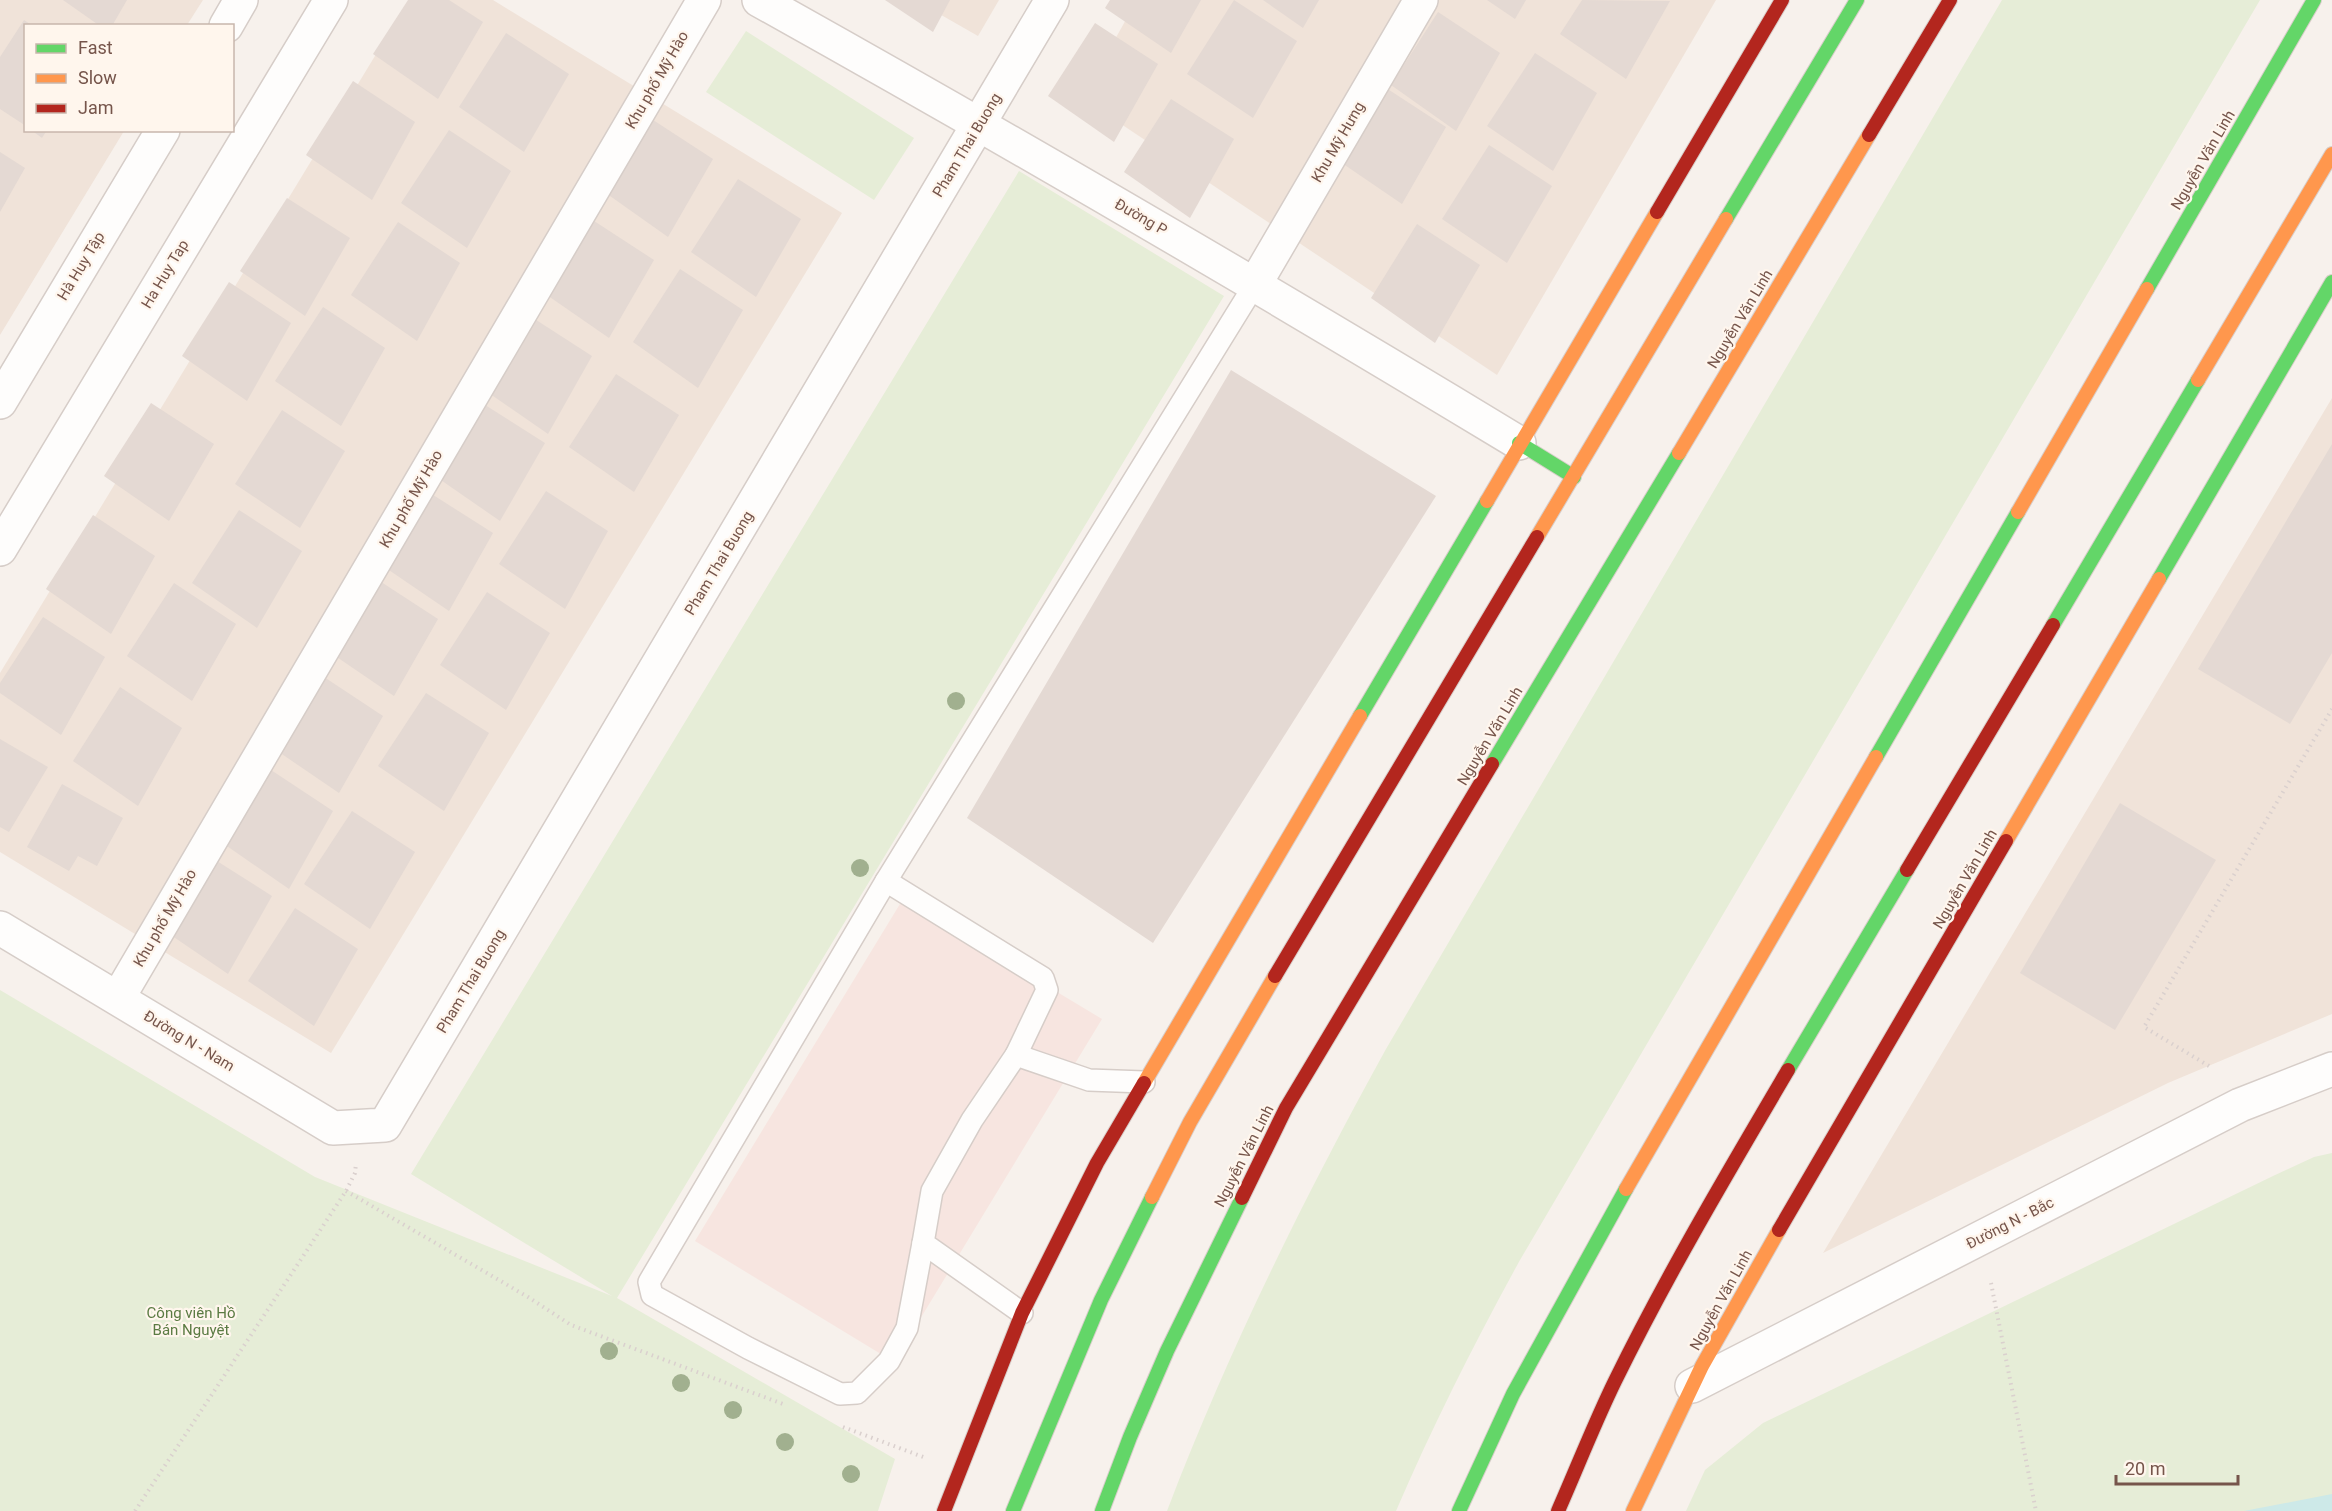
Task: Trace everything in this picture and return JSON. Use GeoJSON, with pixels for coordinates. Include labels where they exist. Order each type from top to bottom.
{"type":"FeatureCollection","features":[{"type":"Feature","properties":{"kind":"main road"},"geometry":{"type":"LineString","coordinates":[[945,1507],[1022,1313],[1092,1173],[1519,443],[1782,0]]}},
{"type":"Feature","properties":{"kind":"main road"},"geometry":{"type":"LineString","coordinates":[[1013,1511],[1101,1300],[1190,1122],[1857,0]]}},
{"type":"Feature","properties":{"kind":"main road","name":"Nguyễn Văn Linh"},"geometry":{"type":"LineString","coordinates":[[1102,1511],[1130,1437],[1167,1351],[1286,1108],[1950,0]]}},
{"type":"Feature","properties":{"kind":"main road","name":"Nguyễn Văn Linh"},"geometry":{"type":"LineString","coordinates":[[1459,1511],[1480,1463],[1547,1329],[1641,1162],[2314,0]]}},
{"type":"Feature","properties":{"kind":"main road"},"geometry":{"type":"LineString","coordinates":[[1558,1511],[1614,1383],[1652,1308],[1729,1170],[2332,154]]}},
{"type":"Feature","properties":{"kind":"main road","name":"Nguyễn Văn Linh"},"geometry":{"type":"LineString","coordinates":[[1636,1505],[1692,1386],[1761,1262],[2332,282]]}},
{"type":"Feature","properties":{"kind":"main road"},"geometry":{"type":"LineString","coordinates":[[1519,443],[1574,477]]}},
{"type":"Feature","properties":{"kind":"street"},"geometry":{"type":"LineString","coordinates":[[227,24],[241,0]]}},
{"type":"Feature","properties":{"kind":"street","name":"Ha Huy Tap"},"geometry":{"type":"LineString","coordinates":[[0,549],[331,0]]}},
{"type":"Feature","properties":{"kind":"street","name":"Khu phố Mỹ Hào"},"geometry":{"type":"LineString","coordinates":[[118,998],[704,0]]}},
{"type":"Feature","properties":{"kind":"street","name":"Đường P"},"geometry":{"type":"LineString","coordinates":[[759,0],[980,123],[1255,284],[1519,443]]}},
{"type":"Feature","properties":{"kind":"street","name":"Pham Thai Buong"},"geometry":{"type":"LineString","coordinates":[[373,1126],[980,123],[1052,0]]}},
{"type":"Feature","properties":{"kind":"street","name":"Khu Mỹ Hưng"},"geometry":{"type":"LineString","coordinates":[[1255,284],[1421,0]]}},
{"type":"Feature","properties":{"kind":"street","name":"Hà Huy Tập"},"geometry":{"type":"LineString","coordinates":[[0,402],[162,132]]}},
{"type":"Feature","properties":{"kind":"street","name":"Đường N - Nam"},"geometry":{"type":"LineString","coordinates":[[0,928],[333,1128],[373,1126]]}},
{"type":"Feature","properties":{"kind":"street","name":"Đường N - Bắc"},"geometry":{"type":"LineString","coordinates":[[1692,1386],[2240,1104],[2332,1069]]}},
{"type":"Feature","properties":{"kind":"lane"},"geometry":{"type":"LineString","coordinates":[[886,881],[1043,978],[1047,990],[1016,1055],[972,1120],[932,1191],[907,1328],[889,1361],[857,1393],[840,1394],[748,1348],[652,1295],[649,1281],[886,881],[1255,284]]}},
{"type":"Feature","properties":{"kind":"lane"},"geometry":{"type":"LineString","coordinates":[[1016,1055],[1089,1080],[1144,1082]]}},
{"type":"Feature","properties":{"kind":"lane"},"geometry":{"type":"LineString","coordinates":[[923,1243],[1022,1313]]}},
{"type":"Feature","properties":{"kind":"path"},"geometry":{"type":"LineString","coordinates":[[2209,1066],[2144,1027],[2332,709]]}},
{"type":"Feature","properties":{"kind":"path"},"geometry":{"type":"LineString","coordinates":[[135,1511],[346,1191],[373,1126]]}},
{"type":"Feature","properties":{"kind":"path"},"geometry":{"type":"LineString","coordinates":[[346,1191],[571,1325],[793,1408]]}},
{"type":"Feature","properties":{"kind":"path"},"geometry":{"type":"LineString","coordinates":[[1991,1283],[2036,1511]]}},
{"type":"Feature","properties":{"kind":"path"},"geometry":{"type":"LineString","coordinates":[[838,1425],[960,1470]]}},
{"type":"Feature","properties":{"kind":"shaded area"},"geometry":{"type":"Polygon","coordinates":[[[0,0],[203,0],[188,24],[24,24],[24,132],[123,132],[0,335],[0,0]]]}},
{"type":"Feature","properties":{"kind":"shaded area"},"geometry":{"type":"Polygon","coordinates":[[[409,0],[493,0],[842,213],[331,1053],[0,852],[0,673],[409,0]]]}},
{"type":"Feature","properties":{"kind":"shaded area"},"geometry":{"type":"Polygon","coordinates":[[[915,0],[999,0],[978,36],[915,0]]]}},
{"type":"Feature","properties":{"kind":"shaded area"},"geometry":{"type":"Polygon","coordinates":[[[1137,0],[1716,0],[1497,375],[1082,98],[1137,0]]]}},
{"type":"Feature","properties":{"kind":"shaded area"},"geometry":{"type":"Polygon","coordinates":[[[2332,398],[2332,1014],[2168,1083],[1823,1253],[2332,398]]]}},
{"type":"Feature","properties":{"kind":"shaded area"},"geometry":{"type":"Polygon","coordinates":[[[903,899],[1102,1019],[894,1362],[695,1241],[903,899]]]}},
{"type":"Feature","properties":{"kind":"green space"},"geometry":{"type":"Polygon","coordinates":[[[2002,0],[2260,0],[1520,1260],[1455,1384],[1396,1511],[1167,1511],[1241,1334],[1297,1218],[1386,1049],[2002,0]]]}},
{"type":"Feature","properties":{"kind":"green space"},"geometry":{"type":"Polygon","coordinates":[[[746,31],[914,138],[874,200],[706,92],[746,31]]]}},
{"type":"Feature","properties":{"kind":"green space","name":"Công viên Hồ Bán Nguyệt"},"geometry":{"type":"Polygon","coordinates":[[[1019,171],[1224,296],[617,1298],[895,1459],[878,1511],[0,1511],[0,990],[315,1177],[612,1296],[411,1174],[1019,171]]]}},
{"type":"Feature","properties":{"kind":"green space"},"geometry":{"type":"Polygon","coordinates":[[[2332,1153],[2332,1511],[1686,1511],[1705,1470],[1763,1423],[2273,1176],[2314,1157],[2332,1153]]]}},
{"type":"Feature","properties":{"kind":"water"},"geometry":{"type":"Polygon","coordinates":[[[2332,1494],[2332,1511],[2244,1511],[2332,1494]]]}},
{"type":"Feature","properties":{"kind":"building"},"geometry":{"type":"Polygon","coordinates":[[[63,0],[127,0],[113,24],[97,24],[63,0]]]}},
{"type":"Feature","properties":{"kind":"building"},"geometry":{"type":"Polygon","coordinates":[[[408,0],[449,0],[483,22],[438,99],[373,54],[408,0]]]}},
{"type":"Feature","properties":{"kind":"building"},"geometry":{"type":"Polygon","coordinates":[[[885,0],[950,0],[933,32],[885,0]]]}},
{"type":"Feature","properties":{"kind":"building"},"geometry":{"type":"Polygon","coordinates":[[[1110,0],[1201,0],[1171,53],[1105,8],[1110,0]]]}},
{"type":"Feature","properties":{"kind":"building"},"geometry":{"type":"Polygon","coordinates":[[[1234,0],[1297,41],[1253,118],[1187,74],[1234,0]]]}},
{"type":"Feature","properties":{"kind":"building"},"geometry":{"type":"Polygon","coordinates":[[[1263,0],[1319,0],[1303,28],[1263,0]]]}},
{"type":"Feature","properties":{"kind":"building"},"geometry":{"type":"Polygon","coordinates":[[[1487,0],[1526,0],[1515,19],[1487,0]]]}},
{"type":"Feature","properties":{"kind":"building"},"geometry":{"type":"Polygon","coordinates":[[[1582,0],[1670,1],[1626,79],[1560,34],[1582,0]]]}},
{"type":"Feature","properties":{"kind":"building"},"geometry":{"type":"Polygon","coordinates":[[[1438,12],[1500,53],[1456,131],[1391,85],[1438,12]]]}},
{"type":"Feature","properties":{"kind":"building"},"geometry":{"type":"Polygon","coordinates":[[[24,20],[30,24],[24,24],[24,125],[0,109],[0,57],[24,20]]]}},
{"type":"Feature","properties":{"kind":"building"},"geometry":{"type":"Polygon","coordinates":[[[1095,23],[1158,64],[1114,142],[1048,96],[1095,23]]]}},
{"type":"Feature","properties":{"kind":"building"},"geometry":{"type":"Polygon","coordinates":[[[506,33],[569,74],[524,152],[459,107],[506,33]]]}},
{"type":"Feature","properties":{"kind":"building"},"geometry":{"type":"Polygon","coordinates":[[[1535,53],[1597,93],[1553,171],[1487,126],[1535,53]]]}},
{"type":"Feature","properties":{"kind":"building"},"geometry":{"type":"Polygon","coordinates":[[[353,81],[415,122],[372,200],[306,155],[353,81]]]}},
{"type":"Feature","properties":{"kind":"building"},"geometry":{"type":"Polygon","coordinates":[[[1383,86],[1446,127],[1402,204],[1336,159],[1383,86]]]}},
{"type":"Feature","properties":{"kind":"building"},"geometry":{"type":"Polygon","coordinates":[[[1171,99],[1234,139],[1190,218],[1124,172],[1171,99]]]}},
{"type":"Feature","properties":{"kind":"building"},"geometry":{"type":"Polygon","coordinates":[[[650,118],[713,159],[668,237],[603,191],[650,118]]]}},
{"type":"Feature","properties":{"kind":"building"},"geometry":{"type":"Polygon","coordinates":[[[449,130],[511,171],[467,248],[401,203],[449,130]]]}},
{"type":"Feature","properties":{"kind":"building"},"geometry":{"type":"Polygon","coordinates":[[[34,132],[46,132],[42,138],[34,132]]]}},
{"type":"Feature","properties":{"kind":"building"},"geometry":{"type":"Polygon","coordinates":[[[1489,145],[1552,186],[1507,263],[1442,219],[1489,145]]]}},
{"type":"Feature","properties":{"kind":"building"},"geometry":{"type":"Polygon","coordinates":[[[0,152],[25,168],[0,212],[0,152]]]}},
{"type":"Feature","properties":{"kind":"building"},"geometry":{"type":"Polygon","coordinates":[[[738,179],[801,219],[756,297],[691,252],[738,179]]]}},
{"type":"Feature","properties":{"kind":"building"},"geometry":{"type":"Polygon","coordinates":[[[287,198],[350,238],[305,316],[240,271],[287,198]]]}},
{"type":"Feature","properties":{"kind":"building"},"geometry":{"type":"Polygon","coordinates":[[[591,219],[654,260],[609,338],[544,293],[591,219]]]}},
{"type":"Feature","properties":{"kind":"building"},"geometry":{"type":"Polygon","coordinates":[[[398,222],[460,263],[417,341],[351,295],[398,222]]]}},
{"type":"Feature","properties":{"kind":"building"},"geometry":{"type":"Polygon","coordinates":[[[1417,224],[1480,265],[1435,343],[1371,298],[1417,224]]]}},
{"type":"Feature","properties":{"kind":"building"},"geometry":{"type":"Polygon","coordinates":[[[680,269],[743,310],[698,388],[633,342],[680,269]]]}},
{"type":"Feature","properties":{"kind":"building"},"geometry":{"type":"Polygon","coordinates":[[[229,282],[291,323],[247,401],[182,356],[229,282]]]}},
{"type":"Feature","properties":{"kind":"building"},"geometry":{"type":"Polygon","coordinates":[[[323,307],[385,348],[341,426],[275,381],[323,307]]]}},
{"type":"Feature","properties":{"kind":"building"},"geometry":{"type":"Polygon","coordinates":[[[530,316],[592,356],[548,434],[483,389],[530,316]]]}},
{"type":"Feature","properties":{"kind":"building"},"geometry":{"type":"Polygon","coordinates":[[[1231,370],[1436,496],[1153,943],[967,818],[1231,370]]]}},
{"type":"Feature","properties":{"kind":"building"},"geometry":{"type":"Polygon","coordinates":[[[616,374],[679,415],[634,492],[569,447],[616,374]]]}},
{"type":"Feature","properties":{"kind":"building"},"geometry":{"type":"Polygon","coordinates":[[[151,403],[214,444],[169,521],[104,476],[151,403]]]}},
{"type":"Feature","properties":{"kind":"building"},"geometry":{"type":"Polygon","coordinates":[[[482,403],[545,443],[500,521],[435,476],[482,403]]]}},
{"type":"Feature","properties":{"kind":"building"},"geometry":{"type":"Polygon","coordinates":[[[282,410],[345,451],[300,528],[235,484],[282,410]]]}},
{"type":"Feature","properties":{"kind":"building"},"geometry":{"type":"Polygon","coordinates":[[[2332,444],[2332,653],[2290,724],[2198,669],[2332,444]]]}},
{"type":"Feature","properties":{"kind":"building"},"geometry":{"type":"Polygon","coordinates":[[[546,491],[608,531],[565,609],[499,564],[546,491]]]}},
{"type":"Feature","properties":{"kind":"building"},"geometry":{"type":"Polygon","coordinates":[[[430,493],[493,533],[449,611],[383,566],[430,493]]]}},
{"type":"Feature","properties":{"kind":"building"},"geometry":{"type":"Polygon","coordinates":[[[239,510],[302,551],[257,628],[192,583],[239,510]]]}},
{"type":"Feature","properties":{"kind":"building"},"geometry":{"type":"Polygon","coordinates":[[[93,515],[155,556],[111,634],[46,589],[93,515]]]}},
{"type":"Feature","properties":{"kind":"building"},"geometry":{"type":"Polygon","coordinates":[[[375,578],[438,619],[394,696],[328,651],[375,578]]]}},
{"type":"Feature","properties":{"kind":"building"},"geometry":{"type":"Polygon","coordinates":[[[174,583],[236,624],[192,701],[127,656],[174,583]]]}},
{"type":"Feature","properties":{"kind":"building"},"geometry":{"type":"Polygon","coordinates":[[[487,592],[550,633],[506,710],[440,665],[487,592]]]}},
{"type":"Feature","properties":{"kind":"building"},"geometry":{"type":"Polygon","coordinates":[[[43,617],[105,657],[61,735],[0,693],[0,683],[43,617]]]}},
{"type":"Feature","properties":{"kind":"building"},"geometry":{"type":"Polygon","coordinates":[[[321,675],[383,716],[339,793],[273,748],[321,675]]]}},
{"type":"Feature","properties":{"kind":"building"},"geometry":{"type":"Polygon","coordinates":[[[120,687],[182,728],[138,806],[73,761],[120,687]]]}},
{"type":"Feature","properties":{"kind":"building"},"geometry":{"type":"Polygon","coordinates":[[[426,693],[489,733],[444,811],[378,766],[426,693]]]}},
{"type":"Feature","properties":{"kind":"building"},"geometry":{"type":"Polygon","coordinates":[[[0,739],[48,767],[9,832],[0,827],[0,739]]]}},
{"type":"Feature","properties":{"kind":"building"},"geometry":{"type":"Polygon","coordinates":[[[271,770],[333,811],[289,889],[224,844],[271,770]]]}},
{"type":"Feature","properties":{"kind":"building"},"geometry":{"type":"Polygon","coordinates":[[[62,784],[123,818],[97,866],[78,856],[69,871],[27,847],[62,784]]]}},
{"type":"Feature","properties":{"kind":"building"},"geometry":{"type":"Polygon","coordinates":[[[2120,803],[2216,860],[2115,1030],[2020,973],[2120,803]]]}},
{"type":"Feature","properties":{"kind":"building"},"geometry":{"type":"Polygon","coordinates":[[[352,811],[415,852],[370,929],[304,884],[352,811]]]}},
{"type":"Feature","properties":{"kind":"building"},"geometry":{"type":"Polygon","coordinates":[[[209,856],[272,896],[228,974],[162,929],[209,856]]]}},
{"type":"Feature","properties":{"kind":"building"},"geometry":{"type":"Polygon","coordinates":[[[295,908],[358,949],[314,1026],[248,981],[295,908]]]}},
{"type":"Feature","properties":{"kind":"traffic: fast"},"geometry":{"type":"LineString","coordinates":[[1726,219],[1857,0]]}},
{"type":"Feature","properties":{"kind":"traffic: fast"},"geometry":{"type":"LineString","coordinates":[[2147,289],[2314,0]]}},
{"type":"Feature","properties":{"kind":"traffic: fast"},"geometry":{"type":"LineString","coordinates":[[2159,579],[2332,282]]}},
{"type":"Feature","properties":{"kind":"traffic: fast"},"geometry":{"type":"LineString","coordinates":[[2053,625],[2198,380]]}},
{"type":"Feature","properties":{"kind":"traffic: fast"},"geometry":{"type":"LineString","coordinates":[[1519,443],[1574,477]]}},
{"type":"Feature","properties":{"kind":"traffic: fast"},"geometry":{"type":"LineString","coordinates":[[1492,764],[1679,453]]}},
{"type":"Feature","properties":{"kind":"traffic: fast"},"geometry":{"type":"LineString","coordinates":[[1360,716],[1487,501]]}},
{"type":"Feature","properties":{"kind":"traffic: fast"},"geometry":{"type":"LineString","coordinates":[[1876,757],[2018,512]]}},
{"type":"Feature","properties":{"kind":"traffic: fast"},"geometry":{"type":"LineString","coordinates":[[1788,1070],[1907,870]]}},
{"type":"Feature","properties":{"kind":"traffic: fast"},"geometry":{"type":"LineString","coordinates":[[1459,1511],[1513,1394],[1626,1189]]}},
{"type":"Feature","properties":{"kind":"traffic: fast"},"geometry":{"type":"LineString","coordinates":[[1013,1511],[1101,1300],[1152,1197]]}},
{"type":"Feature","properties":{"kind":"traffic: fast"},"geometry":{"type":"LineString","coordinates":[[1102,1511],[1130,1437],[1167,1351],[1242,1198]]}},
{"type":"Feature","properties":{"kind":"traffic: slow"},"geometry":{"type":"LineString","coordinates":[[1679,453],[1869,135]]}},
{"type":"Feature","properties":{"kind":"traffic: slow"},"geometry":{"type":"LineString","coordinates":[[2198,380],[2332,154]]}},
{"type":"Feature","properties":{"kind":"traffic: slow"},"geometry":{"type":"LineString","coordinates":[[1487,501],[1657,212]]}},
{"type":"Feature","properties":{"kind":"traffic: slow"},"geometry":{"type":"LineString","coordinates":[[1537,537],[1726,219]]}},
{"type":"Feature","properties":{"kind":"traffic: slow"},"geometry":{"type":"LineString","coordinates":[[2018,512],[2147,289]]}},
{"type":"Feature","properties":{"kind":"traffic: slow"},"geometry":{"type":"LineString","coordinates":[[2006,841],[2159,579]]}},
{"type":"Feature","properties":{"kind":"traffic: slow"},"geometry":{"type":"LineString","coordinates":[[1144,1083],[1360,716]]}},
{"type":"Feature","properties":{"kind":"traffic: slow"},"geometry":{"type":"LineString","coordinates":[[1626,1189],[1876,757]]}},
{"type":"Feature","properties":{"kind":"traffic: slow"},"geometry":{"type":"LineString","coordinates":[[1152,1197],[1190,1122],[1275,976]]}},
{"type":"Feature","properties":{"kind":"traffic: slow"},"geometry":{"type":"LineString","coordinates":[[1633,1511],[1702,1366],[1779,1230]]}},
{"type":"Feature","properties":{"kind":"traffic: jam"},"geometry":{"type":"LineString","coordinates":[[1657,212],[1782,0]]}},
{"type":"Feature","properties":{"kind":"traffic: jam"},"geometry":{"type":"LineString","coordinates":[[1869,135],[1950,0]]}},
{"type":"Feature","properties":{"kind":"traffic: jam"},"geometry":{"type":"LineString","coordinates":[[1275,976],[1537,537]]}},
{"type":"Feature","properties":{"kind":"traffic: jam"},"geometry":{"type":"LineString","coordinates":[[1907,870],[2053,625]]}},
{"type":"Feature","properties":{"kind":"traffic: jam"},"geometry":{"type":"LineString","coordinates":[[1242,1198],[1286,1108],[1492,764]]}},
{"type":"Feature","properties":{"kind":"traffic: jam"},"geometry":{"type":"LineString","coordinates":[[1779,1230],[2006,841]]}},
{"type":"Feature","properties":{"kind":"traffic: jam"},"geometry":{"type":"LineString","coordinates":[[1558,1511],[1600,1413],[1635,1341],[1788,1070]]}},
{"type":"Feature","properties":{"kind":"traffic: jam"},"geometry":{"type":"LineString","coordinates":[[944,1511],[1022,1313],[1097,1163],[1144,1083]]}}]}
